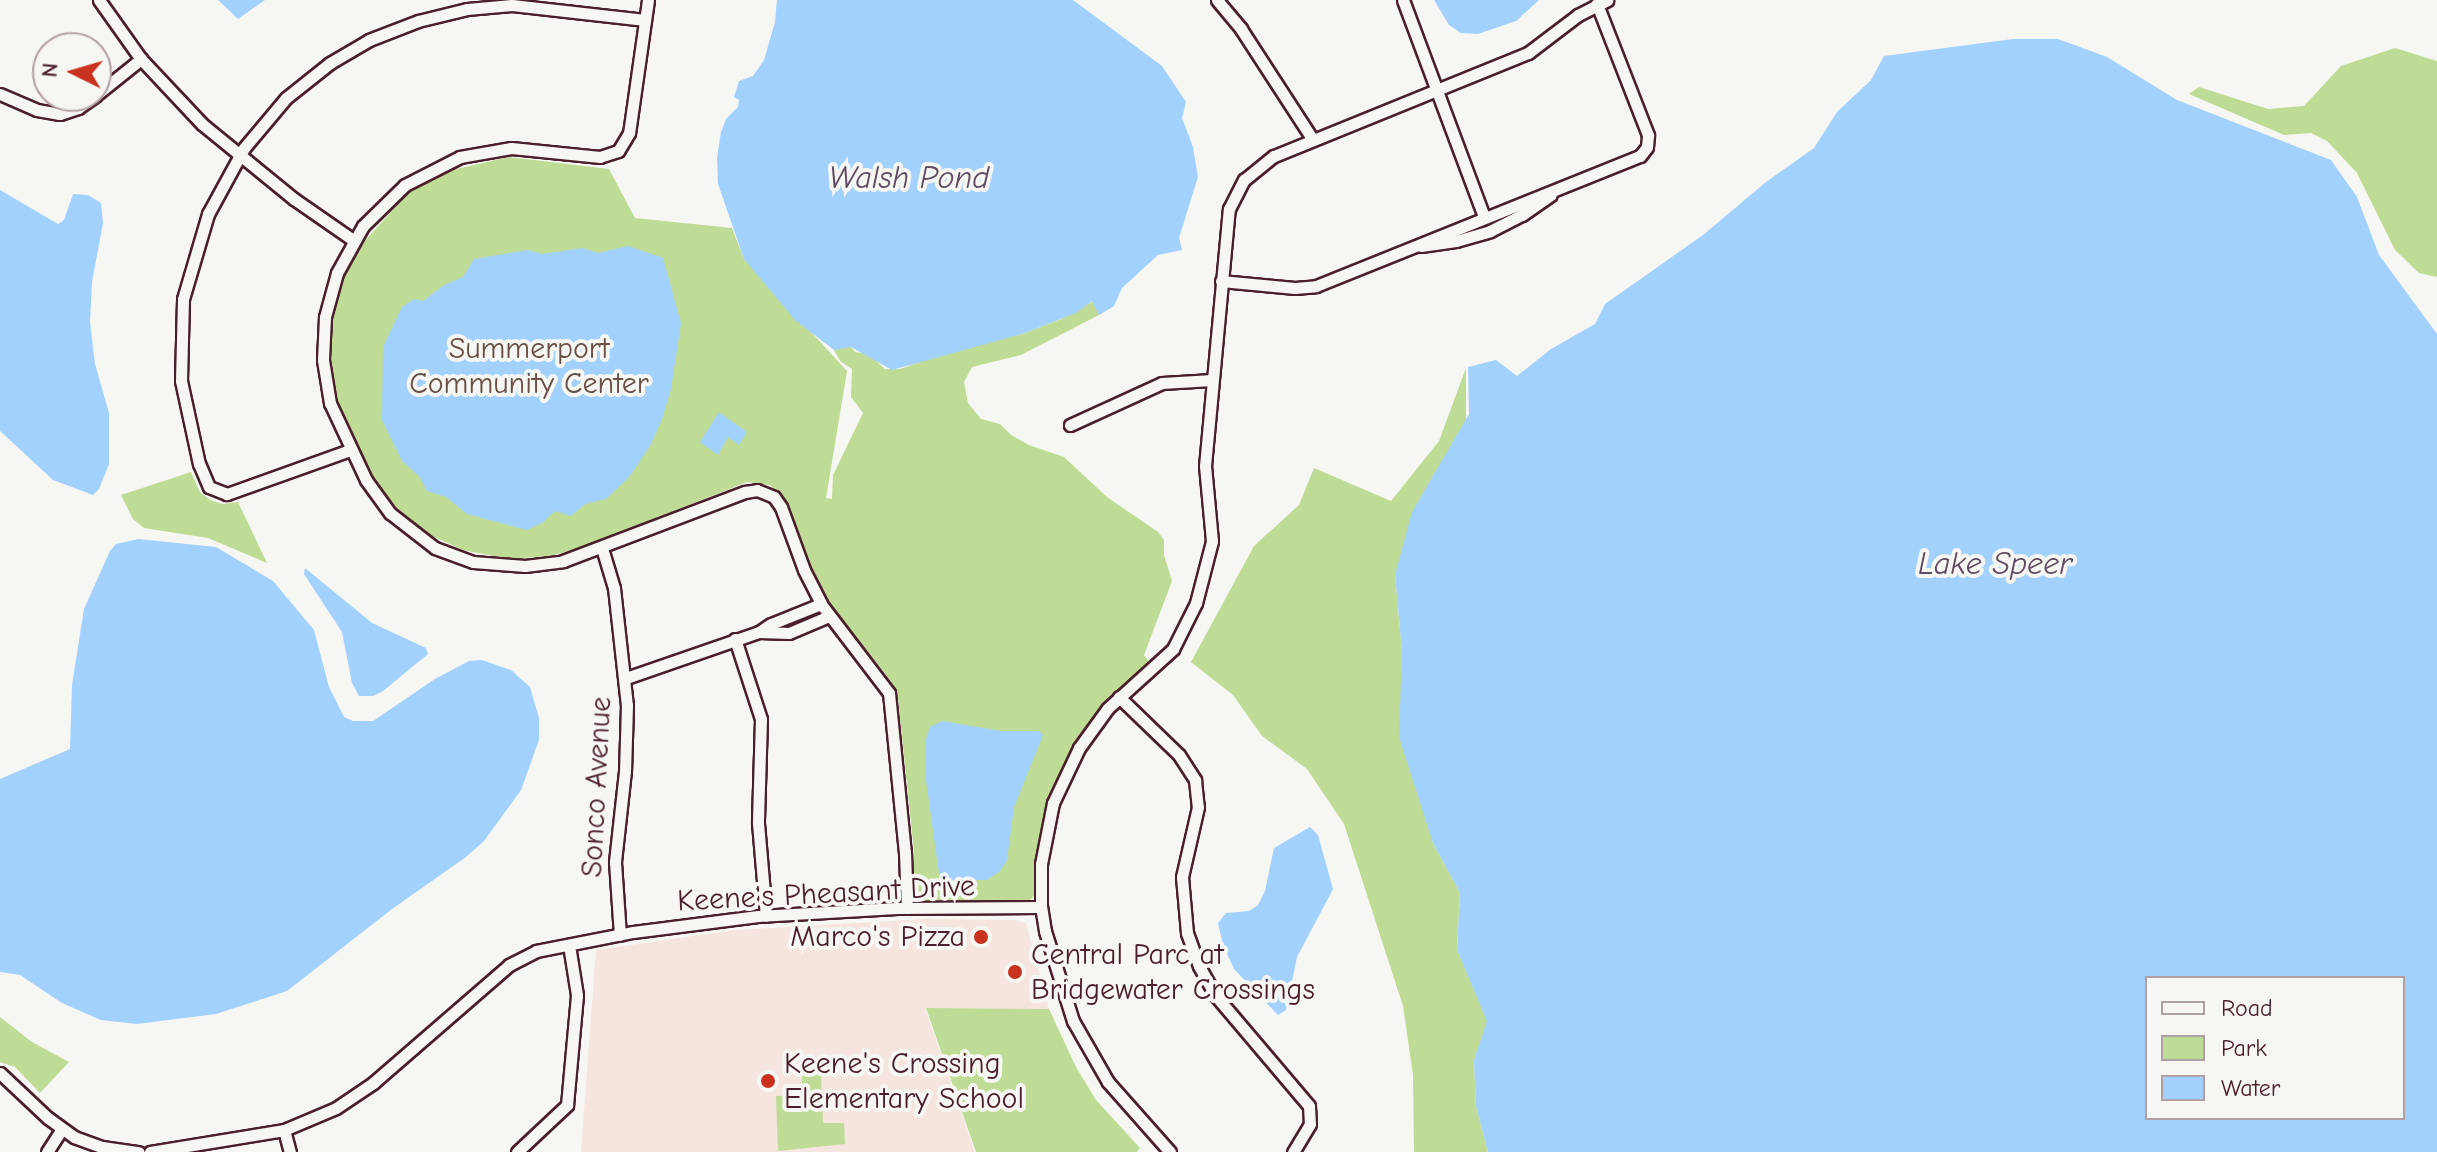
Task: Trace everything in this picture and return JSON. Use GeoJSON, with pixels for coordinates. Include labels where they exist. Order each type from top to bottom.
{"type":"FeatureCollection","features":[{"type":"Feature","properties":{"kind":"street"},"geometry":{"type":"LineString","coordinates":[[99,0],[141,59],[194,116],[239,156],[353,240]]}},
{"type":"Feature","properties":{"kind":"street"},"geometry":{"type":"LineString","coordinates":[[648,0],[629,133],[618,151],[600,157],[511,148],[460,157],[405,185],[379,208],[353,240],[333,286],[323,345],[326,388],[350,450],[390,513],[412,533],[448,554],[485,564],[525,566],[563,561],[745,492],[764,491],[781,507],[804,570],[821,604],[882,681],[891,700],[907,908]]}},
{"type":"Feature","properties":{"kind":"street"},"geometry":{"type":"LineString","coordinates":[[1217,0],[1250,42],[1313,140]]}},
{"type":"Feature","properties":{"kind":"street"},"geometry":{"type":"LineString","coordinates":[[1403,0],[1484,217]]}},
{"type":"Feature","properties":{"kind":"street"},"geometry":{"type":"LineString","coordinates":[[1170,1152],[1115,1091],[1082,1041],[1061,991],[1041,907],[1044,840],[1057,791],[1085,737],[1119,697],[1173,649],[1196,603],[1212,541],[1205,466],[1225,228],[1238,190],[1266,161],[1528,53],[1602,2],[1646,129],[1647,147],[1635,159],[1310,287],[1221,281]]}},
{"type":"Feature","properties":{"kind":"street"},"geometry":{"type":"LineString","coordinates":[[350,450],[231,494],[217,492],[204,479],[183,404],[179,355],[183,299],[204,224],[239,156],[279,105],[321,69],[358,46],[418,21],[467,9],[512,5],[645,20]]}},
{"type":"Feature","properties":{"kind":"street"},"geometry":{"type":"LineString","coordinates":[[112,82],[141,59]]}},
{"type":"Feature","properties":{"kind":"street"},"geometry":{"type":"LineString","coordinates":[[0,94],[32,108]]}},
{"type":"Feature","properties":{"kind":"street"},"geometry":{"type":"LineString","coordinates":[[1417,246],[1456,241],[1490,231],[1531,210],[1554,191]]}},
{"type":"Feature","properties":{"kind":"street"},"geometry":{"type":"LineString","coordinates":[[1070,425],[1162,383],[1212,380]]}},
{"type":"Feature","properties":{"kind":"street","name":"Sonco Avenue"},"geometry":{"type":"LineString","coordinates":[[602,548],[614,588],[626,678],[627,746],[615,862],[620,935]]}},
{"type":"Feature","properties":{"kind":"street"},"geometry":{"type":"LineString","coordinates":[[626,678],[759,632],[821,604]]}},
{"type":"Feature","properties":{"kind":"street"},"geometry":{"type":"LineString","coordinates":[[759,632],[789,633],[829,616]]}},
{"type":"Feature","properties":{"kind":"street"},"geometry":{"type":"LineString","coordinates":[[735,639],[758,704],[762,726],[758,833],[766,916]]}},
{"type":"Feature","properties":{"kind":"street"},"geometry":{"type":"LineString","coordinates":[[1119,697],[1179,755],[1195,780],[1198,807],[1182,877],[1187,933],[1199,966],[1215,995],[1309,1106],[1310,1124],[1293,1152]]}},
{"type":"Feature","properties":{"kind":"street","name":"Keene's Pheasant Drive"},"geometry":{"type":"LineString","coordinates":[[150,1152],[284,1130],[322,1115],[361,1092],[517,959],[536,951],[620,935],[766,916],[907,908],[1041,907]]}},
{"type":"Feature","properties":{"kind":"street"},"geometry":{"type":"LineString","coordinates":[[517,1152],[567,1105],[577,995],[569,945]]}},
{"type":"Feature","properties":{"kind":"street"},"geometry":{"type":"LineString","coordinates":[[0,1073],[62,1129],[92,1144],[139,1152]]}},
{"type":"Feature","properties":{"kind":"street"},"geometry":{"type":"LineString","coordinates":[[47,1152],[62,1129]]}},
{"type":"Feature","properties":{"kind":"street"},"geometry":{"type":"LineString","coordinates":[[284,1130],[290,1152]]}},
{"type":"Feature","properties":{"kind":"shaded area","name":"Keene's Crossing Elementary School"},"geometry":{"type":"Polygon","coordinates":[[[925,919],[1014,920],[1026,923],[1049,1009],[925,1008],[975,1152],[581,1152],[596,950],[734,930],[925,919]]]}},
{"type":"Feature","properties":{"kind":"green space"},"geometry":{"type":"Polygon","coordinates":[[[2395,48],[2437,61],[2437,277],[2419,273],[2395,250],[2357,173],[2327,141],[2311,133],[2284,135],[2189,94],[2199,87],[2268,109],[2304,106],[2341,66],[2395,48]]]}},
{"type":"Feature","properties":{"kind":"green space","name":"Summerport Community Center"},"geometry":{"type":"Polygon","coordinates":[[[509,157],[609,169],[635,218],[732,228],[744,259],[847,371],[826,498],[832,499],[833,475],[863,413],[851,397],[852,369],[840,361],[834,350],[841,346],[851,347],[855,352],[868,354],[885,369],[900,369],[959,348],[1022,334],[1061,319],[1093,301],[1099,315],[1021,355],[972,367],[964,382],[968,403],[981,419],[1000,424],[1011,435],[1029,445],[1064,457],[1107,497],[1158,532],[1164,540],[1164,555],[1172,581],[1144,655],[1150,663],[1119,689],[1093,717],[1058,776],[1042,823],[1035,894],[1030,901],[919,903],[914,898],[914,851],[898,698],[885,673],[840,618],[819,585],[785,502],[770,485],[747,482],[580,548],[550,556],[508,559],[463,550],[432,536],[403,515],[381,490],[355,446],[334,394],[330,333],[343,276],[362,244],[408,193],[452,170],[509,157]]]}},
{"type":"Feature","properties":{"kind":"green space"},"geometry":{"type":"Polygon","coordinates":[[[1466,368],[1466,429],[1395,575],[1402,651],[1433,843],[1460,893],[1457,950],[1488,1021],[1474,1060],[1476,1106],[1488,1152],[1414,1152],[1413,1075],[1403,1006],[1344,824],[1307,769],[1262,736],[1233,695],[1191,662],[1254,546],[1299,505],[1314,468],[1391,501],[1439,441],[1466,368]]]}},
{"type":"Feature","properties":{"kind":"green space"},"geometry":{"type":"Polygon","coordinates":[[[191,472],[200,492],[210,500],[223,504],[238,502],[267,563],[208,538],[144,528],[133,519],[121,495],[191,472]]]}},
{"type":"Feature","properties":{"kind":"green space"},"geometry":{"type":"Polygon","coordinates":[[[926,1008],[1049,1009],[1076,1067],[1096,1100],[1140,1148],[1137,1152],[976,1152],[926,1008]]]}},
{"type":"Feature","properties":{"kind":"green space"},"geometry":{"type":"Polygon","coordinates":[[[0,1017],[32,1042],[69,1062],[40,1093],[15,1067],[0,1062],[0,1017]]]}},
{"type":"Feature","properties":{"kind":"green space"},"geometry":{"type":"Polygon","coordinates":[[[821,1073],[823,1123],[844,1123],[845,1144],[778,1151],[776,1096],[802,1095],[802,1074],[821,1073]]]}},
{"type":"Feature","properties":{"kind":"water"},"geometry":{"type":"Polygon","coordinates":[[[218,0],[265,0],[238,19],[218,0]]]}},
{"type":"Feature","properties":{"kind":"water","name":"Walsh Pond"},"geometry":{"type":"Polygon","coordinates":[[[777,0],[1073,0],[1162,66],[1186,102],[1182,118],[1193,147],[1198,177],[1179,238],[1182,250],[1158,255],[1122,288],[1114,306],[1099,315],[1092,301],[1076,313],[1022,334],[892,370],[851,347],[834,350],[795,320],[744,259],[718,184],[717,158],[721,132],[726,119],[738,107],[739,100],[734,97],[739,81],[753,76],[764,60],[775,22],[777,0]]]}},
{"type":"Feature","properties":{"kind":"water"},"geometry":{"type":"Polygon","coordinates":[[[1434,0],[1539,0],[1516,21],[1478,34],[1461,33],[1449,25],[1434,0]]]}},
{"type":"Feature","properties":{"kind":"water","name":"Lake Speer"},"geometry":{"type":"Polygon","coordinates":[[[2013,39],[2058,39],[2107,57],[2177,100],[2331,160],[2357,197],[2379,255],[2437,334],[2437,1152],[1488,1152],[1476,1106],[1474,1060],[1487,1021],[1457,950],[1460,893],[1433,843],[1399,737],[1402,651],[1395,575],[1412,512],[1469,414],[1468,367],[1496,360],[1517,376],[1551,349],[1595,324],[1605,304],[1703,235],[1766,182],[1814,148],[1837,112],[1871,80],[1884,56],[2013,39]]]}},
{"type":"Feature","properties":{"kind":"water"},"geometry":{"type":"Polygon","coordinates":[[[0,190],[58,224],[64,220],[73,194],[88,195],[101,203],[103,223],[92,282],[90,322],[95,364],[109,413],[109,464],[99,489],[93,495],[53,480],[0,431],[0,190]]]}},
{"type":"Feature","properties":{"kind":"water"},"geometry":{"type":"Polygon","coordinates":[[[628,246],[663,258],[681,323],[671,389],[662,419],[650,446],[629,477],[606,499],[585,504],[571,516],[555,511],[542,523],[527,530],[467,514],[446,497],[427,491],[419,476],[402,461],[382,420],[383,347],[402,307],[414,299],[423,301],[444,285],[463,277],[474,259],[528,250],[542,254],[582,248],[598,253],[628,246]]]}},
{"type":"Feature","properties":{"kind":"water"},"geometry":{"type":"Polygon","coordinates":[[[719,412],[747,432],[739,445],[728,437],[718,455],[700,442],[719,412]]]}},
{"type":"Feature","properties":{"kind":"water"},"geometry":{"type":"Polygon","coordinates":[[[138,539],[216,547],[273,581],[314,630],[329,687],[344,717],[353,721],[373,721],[435,679],[469,661],[482,660],[511,670],[530,687],[539,718],[539,740],[521,790],[484,841],[287,991],[216,1014],[137,1024],[101,1020],[62,1003],[20,975],[0,972],[0,779],[70,749],[72,685],[84,609],[110,551],[116,544],[138,539]]]}},
{"type":"Feature","properties":{"kind":"water"},"geometry":{"type":"Polygon","coordinates":[[[305,568],[372,623],[426,648],[428,654],[383,691],[373,696],[359,696],[352,683],[342,632],[304,574],[305,568]]]}},
{"type":"Feature","properties":{"kind":"water"},"geometry":{"type":"Polygon","coordinates":[[[942,721],[1001,731],[1039,731],[1043,735],[1014,807],[1007,860],[1000,871],[987,880],[946,880],[939,874],[926,780],[925,742],[930,727],[942,721]]]}},
{"type":"Feature","properties":{"kind":"water"},"geometry":{"type":"Polygon","coordinates":[[[1310,827],[1318,835],[1333,889],[1297,957],[1286,1010],[1278,1015],[1234,969],[1223,945],[1218,923],[1226,913],[1249,911],[1258,905],[1265,891],[1274,848],[1310,827]]]}},
{"type":"Feature","properties":{"kind":"place","name":"Marco's Pizza"},"geometry":{"type":"Point","coordinates":[981,937]}},
{"type":"Feature","properties":{"kind":"place","name":"Central Parc at Bridgewater Crossings"},"geometry":{"type":"Point","coordinates":[1015,972]}},
{"type":"Feature","properties":{"kind":"place","name":"Keene's Crossing Elementary School"},"geometry":{"type":"Point","coordinates":[768,1081]}}]}
